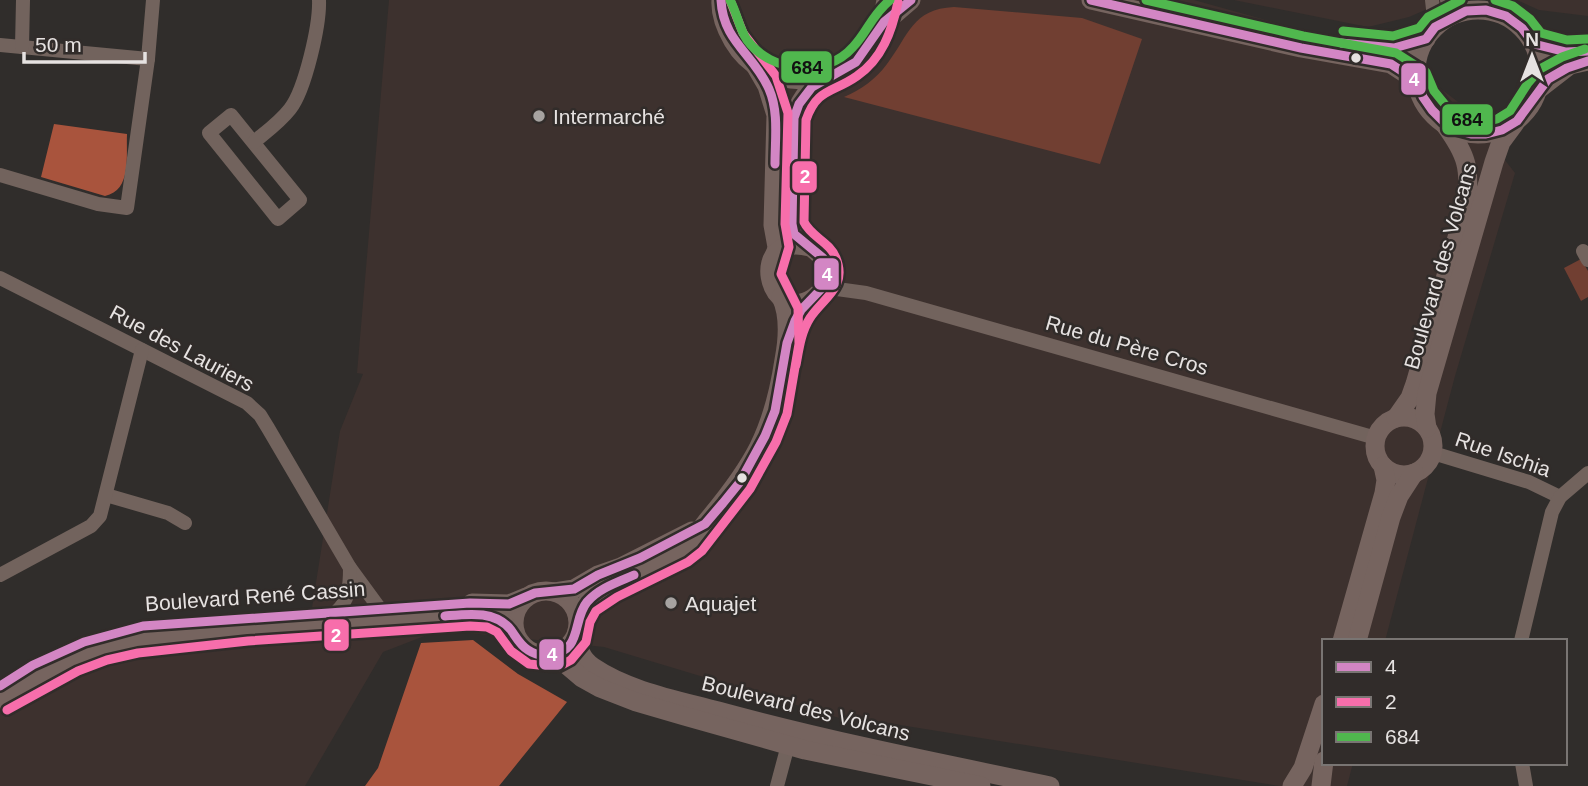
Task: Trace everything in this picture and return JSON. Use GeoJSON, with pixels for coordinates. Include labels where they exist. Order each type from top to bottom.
{"type":"FeatureCollection","features":[{"type":"Feature","properties":{"kind":"street"},"geometry":{"type":"LineString","coordinates":[[22,47],[23,0]]}},
{"type":"Feature","properties":{"kind":"street"},"geometry":{"type":"LineString","coordinates":[[0,175],[98,204],[127,208],[148,59],[153,0]]}},
{"type":"Feature","properties":{"kind":"street"},"geometry":{"type":"LineString","coordinates":[[254,142],[282,118],[299,94],[317,25],[319,0]]}},
{"type":"Feature","properties":{"kind":"street"},"geometry":{"type":"LineString","coordinates":[[719,2],[726,29],[738,50],[756,66],[776,77],[798,81],[820,79],[841,72],[858,60],[872,44],[882,25],[886,0]]}},
{"type":"Feature","properties":{"kind":"street"},"geometry":{"type":"LineString","coordinates":[[882,25],[911,0]]}},
{"type":"Feature","properties":{"kind":"street"},"geometry":{"type":"LineString","coordinates":[[1090,0],[1301,48],[1391,64],[1417,81]]}},
{"type":"Feature","properties":{"kind":"street"},"geometry":{"type":"LineString","coordinates":[[1144,0],[1303,37],[1369,47],[1394,48],[1430,33],[1447,19],[1466,11],[1486,10],[1506,16],[1522,28],[1534,44],[1541,66],[1539,89],[1530,107],[1516,122],[1499,131],[1481,134],[1462,132],[1445,124],[1427,108],[1417,81],[1418,59],[1430,33],[1432,0]]}},
{"type":"Feature","properties":{"kind":"street"},"geometry":{"type":"LineString","coordinates":[[1447,0],[1466,11]]}},
{"type":"Feature","properties":{"kind":"street"},"geometry":{"type":"LineString","coordinates":[[1534,44],[1566,52],[1588,51]]}},
{"type":"Feature","properties":{"kind":"street"},"geometry":{"type":"LineString","coordinates":[[0,46],[148,59]]}},
{"type":"Feature","properties":{"kind":"street"},"geometry":{"type":"LineString","coordinates":[[1539,89],[1570,65],[1588,61]]}},
{"type":"Feature","properties":{"kind":"street"},"geometry":{"type":"LineString","coordinates":[[705,524],[574,589],[555,592],[545,590],[526,597],[519,605],[513,624],[527,648],[554,655],[571,644],[587,602],[611,586],[681,552],[693,542],[740,482],[775,411],[787,343],[786,308],[771,284],[769,275],[769,265],[777,247],[774,225],[776,115],[767,86],[756,66]]}},
{"type":"Feature","properties":{"kind":"street"},"geometry":{"type":"LineString","coordinates":[[787,343],[801,310],[824,286],[827,276],[823,258],[794,234],[792,224],[794,118],[797,106],[806,92],[820,79]]}},
{"type":"Feature","properties":{"kind":"street"},"geometry":{"type":"LineString","coordinates":[[231,115],[254,142],[300,200],[278,219],[209,134],[231,115]]}},
{"type":"Feature","properties":{"kind":"street","name":"Boulevard des Volcans"},"geometry":{"type":"LineString","coordinates":[[1427,428],[1424,414],[1427,393],[1487,186],[1501,142],[1516,122]]}},
{"type":"Feature","properties":{"kind":"street","name":"Boulevard des Volcans"},"geometry":{"type":"LineString","coordinates":[[1396,418],[1410,398],[1415,384],[1466,206],[1468,165],[1461,147],[1445,124]]}},
{"type":"Feature","properties":{"kind":"street"},"geometry":{"type":"LineString","coordinates":[[775,255],[791,245],[810,247]]}},
{"type":"Feature","properties":{"kind":"street","name":"Rue du Père Cros"},"geometry":{"type":"LineString","coordinates":[[826,265],[840,281],[866,293]]}},
{"type":"Feature","properties":{"kind":"street","name":"Rue des Lauriers"},"geometry":{"type":"LineString","coordinates":[[0,278],[247,403],[260,415],[350,568],[380,609]]}},
{"type":"Feature","properties":{"kind":"street","name":"Rue du Père Cros"},"geometry":{"type":"LineString","coordinates":[[814,297],[837,289],[866,293],[1376,438]]}},
{"type":"Feature","properties":{"kind":"street"},"geometry":{"type":"LineString","coordinates":[[781,297],[800,303],[814,297]]}},
{"type":"Feature","properties":{"kind":"street"},"geometry":{"type":"LineString","coordinates":[[0,575],[91,526],[100,516],[142,350]]}},
{"type":"Feature","properties":{"kind":"street"},"geometry":{"type":"LineString","coordinates":[[1343,639],[1384,493],[1386,480],[1376,453],[1376,438],[1388,422],[1396,418],[1413,419],[1427,428],[1431,435],[1433,453],[1429,461],[1414,473],[1399,496],[1358,639]]}},
{"type":"Feature","properties":{"kind":"street","name":"Rue Ischia"},"geometry":{"type":"LineString","coordinates":[[1433,453],[1529,482],[1560,497]]}},
{"type":"Feature","properties":{"kind":"street"},"geometry":{"type":"LineString","coordinates":[[1383,466],[1398,474],[1414,473]]}},
{"type":"Feature","properties":{"kind":"street"},"geometry":{"type":"LineString","coordinates":[[1521,639],[1549,523],[1560,497],[1588,473]]}},
{"type":"Feature","properties":{"kind":"street"},"geometry":{"type":"LineString","coordinates":[[106,495],[168,513],[185,523]]}},
{"type":"Feature","properties":{"kind":"street"},"geometry":{"type":"LineString","coordinates":[[336,612],[344,605],[350,583],[350,568]]}},
{"type":"Feature","properties":{"kind":"street"},"geometry":{"type":"LineString","coordinates":[[555,592],[571,602],[577,627]]}},
{"type":"Feature","properties":{"kind":"street","name":"Boulevard René Cassin"},"geometry":{"type":"LineString","coordinates":[[0,686],[33,665],[84,642],[144,626],[470,603],[509,604],[526,597]]}},
{"type":"Feature","properties":{"kind":"street","name":"Boulevard René Cassin"},"geometry":{"type":"LineString","coordinates":[[0,699],[38,675],[88,653],[119,644],[194,634],[470,614],[490,615],[505,622],[527,648]]}},
{"type":"Feature","properties":{"kind":"street","name":"Boulevard des Volcans"},"geometry":{"type":"LineString","coordinates":[[577,627],[579,652],[590,665],[641,688],[809,736],[1050,786]]}},
{"type":"Feature","properties":{"kind":"street","name":"Boulevard des Volcans"},"geometry":{"type":"LineString","coordinates":[[527,648],[562,661],[582,678],[636,702],[788,745],[981,786]]}},
{"type":"Feature","properties":{"kind":"street"},"geometry":{"type":"LineString","coordinates":[[1292,786],[1303,768],[1322,710]]}},
{"type":"Feature","properties":{"kind":"street"},"geometry":{"type":"LineString","coordinates":[[777,786],[788,745]]}},
{"type":"Feature","properties":{"kind":"street"},"geometry":{"type":"LineString","coordinates":[[1321,786],[1324,765]]}},
{"type":"Feature","properties":{"kind":"street"},"geometry":{"type":"LineString","coordinates":[[1522,765],[1526,786]]}},
{"type":"Feature","properties":{"kind":"shaded area"},"geometry":{"type":"Polygon","coordinates":[[[389,0],[1194,0],[1401,58],[1462,105],[1515,173],[1455,376],[1386,639],[1322,639],[1322,765],[1352,765],[1347,786],[1280,786],[857,718],[856,723],[604,647],[440,630],[383,652],[305,786],[0,786],[0,711],[67,674],[121,649],[305,635],[312,608],[340,431],[363,374],[357,373],[389,0]]]}},
{"type":"Feature","properties":{"kind":"shaded area"},"geometry":{"type":"Polygon","coordinates":[[[1234,0],[1448,0],[1409,17],[1368,27],[1234,0]]]}},
{"type":"Feature","properties":{"kind":"shaded area"},"geometry":{"type":"Polygon","coordinates":[[[1517,0],[1588,0],[1588,16],[1539,10],[1517,0]]]}},
{"type":"Feature","properties":{"kind":"shaded area"},"geometry":{"type":"Polygon","coordinates":[[[954,7],[1082,18],[1142,39],[1100,164],[844,97],[878,75],[920,18],[940,9],[954,7]]]}},
{"type":"Feature","properties":{"kind":"shaded area"},"geometry":{"type":"Polygon","coordinates":[[[54,124],[127,134],[126,171],[124,180],[114,193],[105,196],[41,177],[54,124]]]}},
{"type":"Feature","properties":{"kind":"shaded area"},"geometry":{"type":"Polygon","coordinates":[[[1581,259],[1588,271],[1588,297],[1581,301],[1564,268],[1581,259]]]}},
{"type":"Feature","properties":{"kind":"shaded area"},"geometry":{"type":"Polygon","coordinates":[[[473,640],[518,674],[567,702],[499,786],[365,786],[378,768],[421,643],[473,640]]]}},
{"type":"Feature","properties":{"kind":"transit line","name":"4"},"geometry":{"type":"LineString","coordinates":[[721,0],[727,27],[763,77],[772,98],[776,126],[775,164]]}},
{"type":"Feature","properties":{"kind":"transit line","name":"2"},"geometry":{"type":"LineString","coordinates":[[7,710],[78,671],[107,660],[138,653],[248,641],[487,627],[497,632],[511,651],[529,664],[558,667],[571,660],[586,642],[590,622],[596,611],[617,597],[688,562],[702,551],[750,489],[776,442],[787,414],[799,344],[798,308],[781,274],[789,247],[785,224],[788,113],[776,76],[743,33],[730,0]]}},
{"type":"Feature","properties":{"kind":"transit line","name":"684"},"geometry":{"type":"LineString","coordinates":[[730,0],[744,35],[757,51],[784,65],[799,68],[828,64],[842,57],[890,0]]}},
{"type":"Feature","properties":{"kind":"transit line","name":"4"},"geometry":{"type":"LineString","coordinates":[[0,686],[33,665],[84,642],[143,626],[470,603],[509,604],[535,593],[574,589],[705,524],[740,482],[765,436],[775,411],[787,343],[795,321],[801,310],[824,286],[827,276],[823,258],[794,234],[792,224],[794,118],[799,104],[812,87],[856,62],[884,22],[911,0]]}},
{"type":"Feature","properties":{"kind":"transit line","name":"4"},"geometry":{"type":"LineString","coordinates":[[1091,0],[1301,48],[1391,64],[1417,81],[1423,97],[1443,121],[1456,130],[1471,134],[1502,130],[1517,121],[1548,79],[1567,68],[1588,61]]}},
{"type":"Feature","properties":{"kind":"transit line","name":"684"},"geometry":{"type":"LineString","coordinates":[[1146,0],[1303,36],[1396,53],[1426,72],[1434,91],[1451,112],[1473,122],[1497,119],[1510,111],[1540,69],[1585,49]]}},
{"type":"Feature","properties":{"kind":"transit line","name":"684"},"geometry":{"type":"LineString","coordinates":[[1343,31],[1393,36],[1419,28],[1428,17],[1461,0]]}},
{"type":"Feature","properties":{"kind":"transit line","name":"684"},"geometry":{"type":"LineString","coordinates":[[1495,0],[1513,6],[1530,19],[1541,33],[1567,40],[1587,39]]}},
{"type":"Feature","properties":{"kind":"transit line","name":"2"},"geometry":{"type":"LineString","coordinates":[[796,365],[807,323],[832,291],[839,277],[839,268],[833,252],[804,222],[806,120],[821,96],[857,76],[873,61],[889,34],[898,2]]}},
{"type":"Feature","properties":{"kind":"transit line","name":"4"},"geometry":{"type":"LineString","coordinates":[[1341,43],[1394,48],[1426,39],[1435,27],[1466,11],[1486,10],[1506,16],[1522,28],[1534,44],[1566,52],[1588,51]]}},
{"type":"Feature","properties":{"kind":"transit line","name":"4"},"geometry":{"type":"LineString","coordinates":[[445,616],[489,616],[505,624],[528,650],[538,654],[560,653],[572,642],[582,609],[587,602],[609,586],[634,575]]}},
{"type":"Feature","properties":{"kind":"place","name":"Intermarché"},"geometry":{"type":"Point","coordinates":[539,116]}},
{"type":"Feature","properties":{"kind":"place","name":"Aquajet"},"geometry":{"type":"Point","coordinates":[671,603]}}]}
